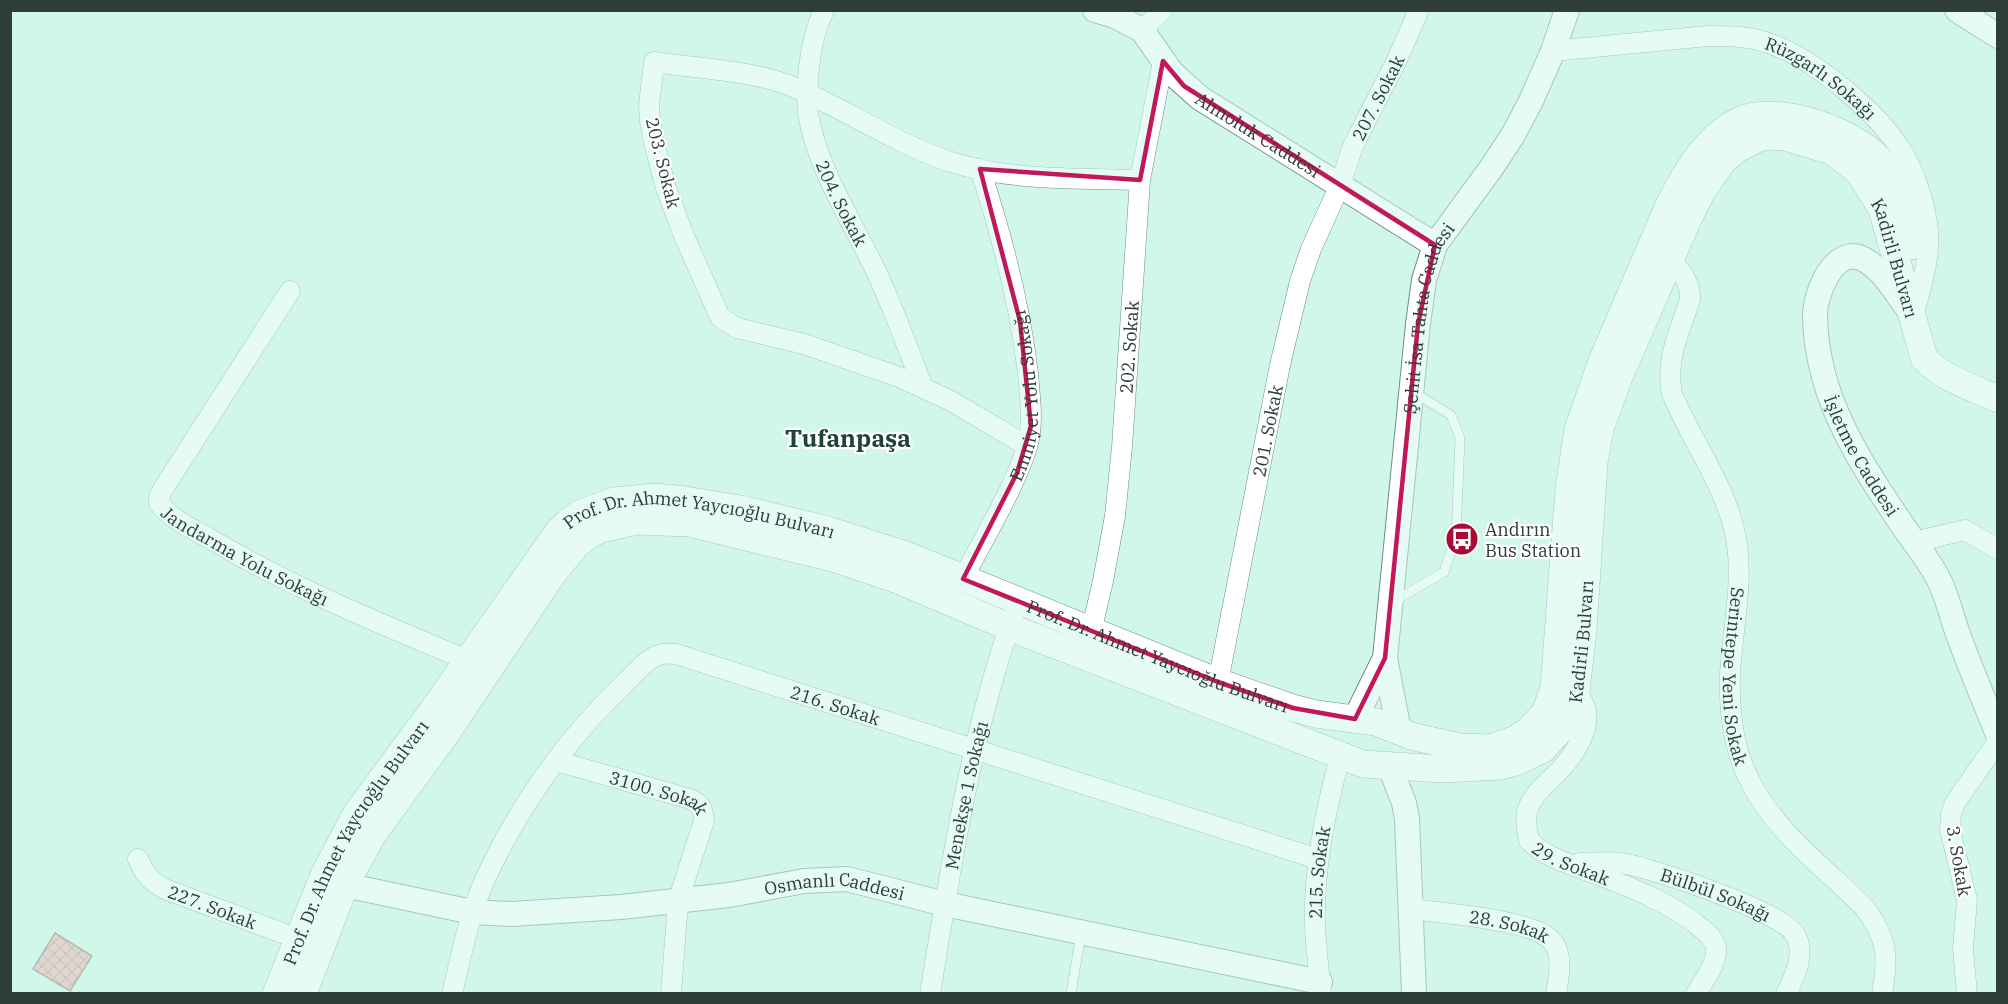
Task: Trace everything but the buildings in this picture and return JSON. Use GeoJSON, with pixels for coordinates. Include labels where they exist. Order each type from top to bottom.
{"type":"FeatureCollection","features":[{"type":"Feature","properties":{"kind":"main road","name":"Kadirli Bulvarı"},"geometry":{"type":"LineString","coordinates":[[1355,719],[1376,722],[1442,744],[1490,748],[1516,739],[1528,731],[1545,713],[1554,688],[1569,488],[1578,429],[1602,362],[1669,205],[1692,163],[1716,137],[1743,119],[1765,115],[1803,120],[1824,126],[1850,138],[1872,152],[1881,162],[1896,190],[1909,237],[1914,278],[1913,316]]}},
{"type":"Feature","properties":{"kind":"main road","name":"Kadirli Bulvarı"},"geometry":{"type":"LineString","coordinates":[[1341,754],[1363,764],[1390,767],[1443,770],[1501,766],[1529,757],[1543,749],[1564,726],[1571,713],[1576,689],[1583,631],[1594,462],[1600,429],[1619,377],[1702,190],[1723,161],[1737,149],[1759,138],[1772,136],[1799,140],[1832,151],[1859,172],[1882,209],[1913,316]]}},
{"type":"Feature","properties":{"kind":"main road"},"geometry":{"type":"LineString","coordinates":[[1913,316],[1924,358],[1931,366],[1998,399]]}},
{"type":"Feature","properties":{"kind":"main road","name":"Prof. Dr. Ahmet Yaycıoğlu Bulvarı"},"geometry":{"type":"LineString","coordinates":[[276,993],[324,876],[352,821],[538,557],[568,522],[595,507],[630,498],[655,497],[714,503],[870,542],[1218,682],[1305,711],[1355,719]]}},
{"type":"Feature","properties":{"kind":"main road","name":"Prof. Dr. Ahmet Yaycıoğlu Bulvarı"},"geometry":{"type":"LineString","coordinates":[[303,993],[345,885],[373,834],[446,734],[552,575],[576,545],[589,535],[614,525],[653,520],[689,523],[836,559],[879,573],[1009,627],[1341,754]]}},
{"type":"Feature","properties":{"kind":"main road"},"geometry":{"type":"LineString","coordinates":[[1341,754],[1344,734],[1355,719]]}},
{"type":"Feature","properties":{"kind":"main road"},"geometry":{"type":"LineString","coordinates":[[1390,767],[1398,751],[1399,731]]}},
{"type":"Feature","properties":{"kind":"street","name":"204. Sokak"},"geometry":{"type":"LineString","coordinates":[[824,10],[811,47],[807,93],[808,113],[818,150],[876,271],[923,388]]}},
{"type":"Feature","properties":{"kind":"street","name":"Alınoluk Caddesi"},"geometry":{"type":"LineString","coordinates":[[1095,10],[1115,16],[1142,30],[1172,73],[1200,98],[1436,244]]}},
{"type":"Feature","properties":{"kind":"street"},"geometry":{"type":"LineString","coordinates":[[1142,30],[1163,10]]}},
{"type":"Feature","properties":{"kind":"street","name":"207. Sokak"},"geometry":{"type":"LineString","coordinates":[[1340,185],[1362,127],[1396,63],[1419,10]]}},
{"type":"Feature","properties":{"kind":"street","name":"Şehit İsa Tahta Caddesi"},"geometry":{"type":"LineString","coordinates":[[1399,731],[1385,658],[1424,280],[1436,244],[1486,176],[1531,101],[1553,51],[1567,10]]}},
{"type":"Feature","properties":{"kind":"street"},"geometry":{"type":"LineString","coordinates":[[1957,10],[1998,36]]}},
{"type":"Feature","properties":{"kind":"street","name":"Rüzgarlı Sokağı"},"geometry":{"type":"LineString","coordinates":[[1553,51],[1708,36],[1731,36],[1770,43],[1810,64],[1850,95],[1890,134],[1911,169],[1928,230],[1923,280],[1913,316]]}},
{"type":"Feature","properties":{"kind":"street","name":"202. Sokak"},"geometry":{"type":"LineString","coordinates":[[1091,632],[1107,561],[1118,489],[1140,180],[1163,61]]}},
{"type":"Feature","properties":{"kind":"street","name":"203. Sokak"},"geometry":{"type":"LineString","coordinates":[[1027,447],[951,401],[899,377],[833,352],[737,328],[727,324],[720,317],[712,303],[666,188],[650,121],[649,105],[654,62],[778,82],[807,93],[930,155],[980,169],[1014,175],[1140,180]]}},
{"type":"Feature","properties":{"kind":"street","name":"Emniyet Yolu Sokağı"},"geometry":{"type":"LineString","coordinates":[[963,579],[1005,498],[1027,447],[1031,426],[1031,404],[1020,321],[1002,240],[980,169]]}},
{"type":"Feature","properties":{"kind":"street","name":"201. Sokak"},"geometry":{"type":"LineString","coordinates":[[1218,682],[1289,318],[1311,249],[1340,185]]}},
{"type":"Feature","properties":{"kind":"street","name":"İşletme Caddesi"},"geometry":{"type":"LineString","coordinates":[[1913,316],[1873,265],[1855,256],[1836,262],[1831,269],[1815,312],[1824,378],[1838,414],[1866,468],[1941,583],[1961,644],[1998,735]]}},
{"type":"Feature","properties":{"kind":"street","name":"Serintepe Yeni Sokak"},"geometry":{"type":"LineString","coordinates":[[1670,258],[1685,278],[1690,291],[1690,300],[1670,363],[1669,380],[1672,394],[1680,415],[1719,487],[1737,544],[1738,592],[1730,676],[1733,724],[1737,745],[1750,781],[1776,819],[1865,908],[1875,922],[1882,934],[1886,950],[1882,993]]}},
{"type":"Feature","properties":{"kind":"street","name":"Jandarma Yolu Sokağı"},"geometry":{"type":"LineString","coordinates":[[290,291],[163,489],[159,503],[172,516],[231,552],[311,593],[467,660]]}},
{"type":"Feature","properties":{"kind":"street"},"geometry":{"type":"LineString","coordinates":[[1914,542],[1965,530],[1998,549]]}},
{"type":"Feature","properties":{"kind":"street","name":"Menekşe 1 Sokağı"},"geometry":{"type":"LineString","coordinates":[[930,993],[965,792],[975,749],[1018,601]]}},
{"type":"Feature","properties":{"kind":"street","name":"216. Sokak"},"geometry":{"type":"LineString","coordinates":[[452,993],[472,912],[498,856],[534,792],[582,727],[611,696],[656,656],[666,653],[701,661],[1318,859]]}},
{"type":"Feature","properties":{"kind":"street","name":"Şehit İsa Tahta Caddesi"},"geometry":{"type":"LineString","coordinates":[[1355,719],[1385,658]]}},
{"type":"Feature","properties":{"kind":"street","name":"29. Sokak"},"geometry":{"type":"LineString","coordinates":[[1576,689],[1586,708],[1587,721],[1570,758],[1561,770],[1539,790],[1527,812],[1529,840],[1544,854],[1626,886],[1673,909],[1696,924],[1716,946],[1711,968],[1696,993]]}},
{"type":"Feature","properties":{"kind":"street","name":"3. Sokak"},"geometry":{"type":"LineString","coordinates":[[1967,993],[1963,948],[1967,900],[1950,830],[1951,814],[1955,803],[1998,741]]}},
{"type":"Feature","properties":{"kind":"street","name":"215. Sokak"},"geometry":{"type":"LineString","coordinates":[[1320,988],[1315,921],[1318,859],[1326,812],[1341,754]]}},
{"type":"Feature","properties":{"kind":"street","name":"3100. Sokak"},"geometry":{"type":"LineString","coordinates":[[556,761],[698,803],[703,811],[704,821],[678,901]]}},
{"type":"Feature","properties":{"kind":"street"},"geometry":{"type":"LineString","coordinates":[[1390,767],[1404,803],[1407,819],[1414,993]]}},
{"type":"Feature","properties":{"kind":"street","name":"227. Sokak"},"geometry":{"type":"LineString","coordinates":[[138,859],[148,878],[165,889],[298,939]]}},
{"type":"Feature","properties":{"kind":"street","name":"Bülbül Sokağı"},"geometry":{"type":"LineString","coordinates":[[1571,864],[1605,862],[1638,867],[1712,892],[1781,922],[1795,934],[1800,945],[1795,975],[1786,993]]}},
{"type":"Feature","properties":{"kind":"street","name":"Osmanlı Caddesi"},"geometry":{"type":"LineString","coordinates":[[345,885],[472,912],[512,914],[567,912],[678,901],[729,895],[804,881],[847,879],[945,904],[1320,988]]}},
{"type":"Feature","properties":{"kind":"street"},"geometry":{"type":"LineString","coordinates":[[671,993],[678,901]]}},
{"type":"Feature","properties":{"kind":"street","name":"28. Sokak"},"geometry":{"type":"LineString","coordinates":[[1411,909],[1512,924],[1544,935],[1556,947],[1559,958],[1556,993]]}},
{"type":"Feature","properties":{"kind":"lane"},"geometry":{"type":"LineString","coordinates":[[1391,604],[1444,572],[1456,536],[1460,438],[1451,415],[1411,391]]}},
{"type":"Feature","properties":{"kind":"lane"},"geometry":{"type":"LineString","coordinates":[[1071,993],[1081,933]]}},
{"type":"Feature","properties":{"kind":"highlighted area"},"geometry":{"type":"Polygon","coordinates":[[[1163,61],[1184,86],[1435,245],[1418,324],[1385,658],[1355,719],[1293,708],[1218,682],[963,579],[1017,473],[1031,426],[1020,321],[980,169],[1140,180],[1163,61]]]}},
{"type":"Feature","properties":{"kind":"place","name":"Andırın Bus Station"},"geometry":{"type":"Point","coordinates":[1462,539]}},
{"type":"Feature","properties":{"kind":"district","name":"Tufanpaşa"},"geometry":{"type":"Point","coordinates":[848,438]}}]}
